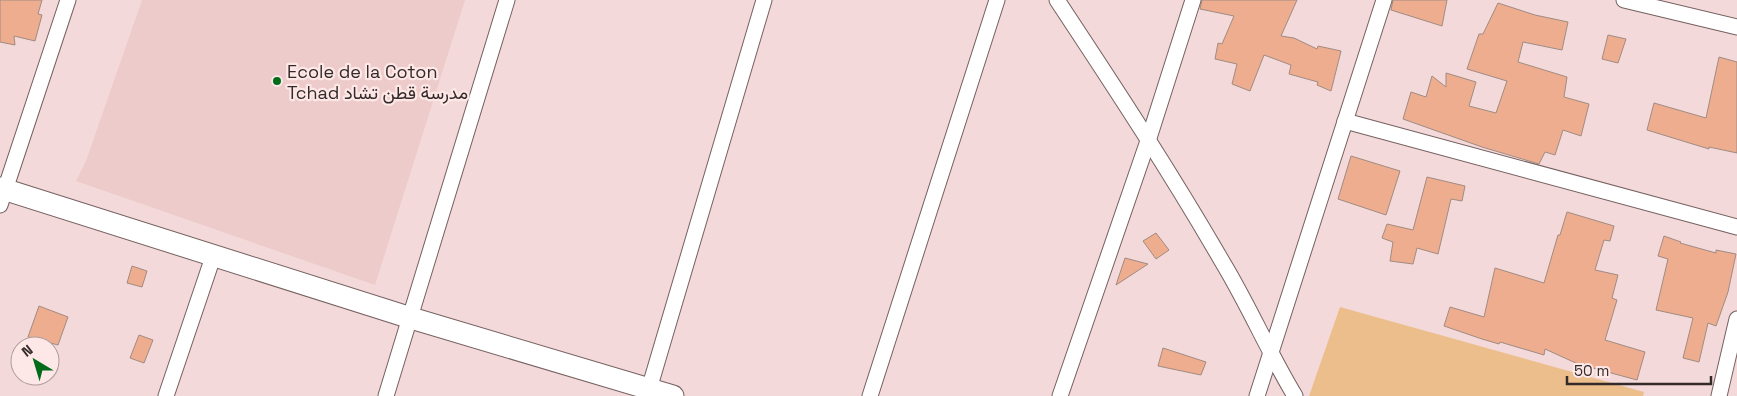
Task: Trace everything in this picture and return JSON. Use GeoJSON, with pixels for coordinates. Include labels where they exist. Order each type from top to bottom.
{"type":"FeatureCollection","features":[{"type":"Feature","properties":{"kind":"street"},"geometry":{"type":"LineString","coordinates":[[68,0],[2,194],[648,392],[674,396]]}},
{"type":"Feature","properties":{"kind":"street"},"geometry":{"type":"LineString","coordinates":[[386,396],[507,0]]}},
{"type":"Feature","properties":{"kind":"street"},"geometry":{"type":"LineString","coordinates":[[648,392],[764,0]]}},
{"type":"Feature","properties":{"kind":"street"},"geometry":{"type":"LineString","coordinates":[[870,396],[997,0]]}},
{"type":"Feature","properties":{"kind":"street"},"geometry":{"type":"LineString","coordinates":[[1057,0],[1149,138],[1224,264],[1270,354],[1295,396]]}},
{"type":"Feature","properties":{"kind":"street"},"geometry":{"type":"LineString","coordinates":[[1060,396],[1149,138],[1193,0]]}},
{"type":"Feature","properties":{"kind":"street"},"geometry":{"type":"LineString","coordinates":[[1257,396],[1384,0]]}},
{"type":"Feature","properties":{"kind":"street"},"geometry":{"type":"LineString","coordinates":[[1624,0],[1737,26]]}},
{"type":"Feature","properties":{"kind":"street"},"geometry":{"type":"LineString","coordinates":[[1345,121],[1737,227]]}},
{"type":"Feature","properties":{"kind":"street"},"geometry":{"type":"LineString","coordinates":[[166,396],[212,257]]}},
{"type":"Feature","properties":{"kind":"street"},"geometry":{"type":"LineString","coordinates":[[1719,396],[1737,319]]}},
{"type":"Feature","properties":{"kind":"shaded area","name":"Ecole de la Coton Tchad مدرسة قطن تشاد"},"geometry":{"type":"Polygon","coordinates":[[[142,0],[465,0],[375,285],[76,181],[86,161],[142,0]]]}},
{"type":"Feature","properties":{"kind":"shaded area"},"geometry":{"type":"Polygon","coordinates":[[[1340,307],[1644,392],[1643,396],[1309,396],[1340,307]]]}},
{"type":"Feature","properties":{"kind":"building"},"geometry":{"type":"Polygon","coordinates":[[[0,0],[42,0],[38,14],[42,15],[35,41],[14,36],[15,45],[0,42],[0,0]]]}},
{"type":"Feature","properties":{"kind":"building"},"geometry":{"type":"Polygon","coordinates":[[[1202,0],[1297,0],[1281,36],[1294,38],[1317,49],[1318,46],[1341,51],[1331,91],[1317,85],[1318,82],[1289,74],[1291,65],[1264,55],[1250,91],[1232,84],[1237,64],[1215,59],[1218,43],[1222,44],[1234,16],[1200,9],[1202,0]]]}},
{"type":"Feature","properties":{"kind":"building"},"geometry":{"type":"Polygon","coordinates":[[[1393,0],[1447,0],[1442,26],[1391,10],[1393,0]]]}},
{"type":"Feature","properties":{"kind":"building"},"geometry":{"type":"Polygon","coordinates":[[[1498,3],[1535,15],[1568,22],[1562,50],[1523,42],[1518,62],[1567,77],[1564,97],[1589,104],[1581,136],[1563,130],[1555,155],[1545,152],[1539,164],[1482,147],[1403,119],[1411,92],[1426,97],[1432,76],[1446,87],[1446,73],[1476,82],[1469,106],[1496,113],[1507,81],[1467,69],[1479,34],[1483,34],[1498,3]]]}},
{"type":"Feature","properties":{"kind":"building"},"geometry":{"type":"Polygon","coordinates":[[[1608,35],[1626,39],[1618,63],[1602,59],[1608,35]]]}},
{"type":"Feature","properties":{"kind":"building"},"geometry":{"type":"Polygon","coordinates":[[[1719,57],[1737,62],[1737,153],[1709,147],[1709,149],[1647,130],[1654,103],[1706,118],[1719,57]]]}},
{"type":"Feature","properties":{"kind":"building"},"geometry":{"type":"Polygon","coordinates":[[[1351,156],[1400,171],[1386,215],[1338,199],[1351,156]]]}},
{"type":"Feature","properties":{"kind":"building"},"geometry":{"type":"Polygon","coordinates":[[[1427,177],[1465,186],[1462,201],[1451,199],[1438,254],[1417,248],[1413,264],[1390,261],[1393,242],[1382,238],[1387,224],[1413,230],[1427,177]]]}},
{"type":"Feature","properties":{"kind":"building"},"geometry":{"type":"Polygon","coordinates":[[[1567,212],[1614,226],[1610,241],[1604,240],[1595,270],[1618,275],[1612,298],[1617,300],[1605,340],[1645,352],[1637,380],[1578,364],[1545,349],[1544,355],[1500,342],[1499,344],[1444,326],[1450,307],[1484,317],[1495,268],[1544,283],[1567,212]]]}},
{"type":"Feature","properties":{"kind":"building"},"geometry":{"type":"Polygon","coordinates":[[[1156,233],[1169,250],[1156,259],[1143,241],[1156,233]]]}},
{"type":"Feature","properties":{"kind":"building"},"geometry":{"type":"Polygon","coordinates":[[[1664,236],[1680,243],[1716,253],[1716,250],[1736,254],[1728,292],[1716,326],[1708,323],[1699,362],[1683,358],[1693,318],[1656,310],[1668,259],[1658,256],[1664,236]]]}},
{"type":"Feature","properties":{"kind":"building"},"geometry":{"type":"Polygon","coordinates":[[[1125,258],[1148,264],[1116,285],[1125,258]]]}},
{"type":"Feature","properties":{"kind":"building"},"geometry":{"type":"Polygon","coordinates":[[[132,266],[147,271],[142,287],[127,283],[132,266]]]}},
{"type":"Feature","properties":{"kind":"building"},"geometry":{"type":"Polygon","coordinates":[[[39,306],[68,317],[60,339],[60,336],[28,336],[39,306]]]}},
{"type":"Feature","properties":{"kind":"building"},"geometry":{"type":"Polygon","coordinates":[[[139,335],[153,340],[144,363],[130,358],[139,335]]]}},
{"type":"Feature","properties":{"kind":"building"},"geometry":{"type":"Polygon","coordinates":[[[1163,348],[1206,362],[1201,375],[1158,366],[1163,348]]]}},
{"type":"Feature","properties":{"kind":"place","name":"Ecole de la Coton Tchad مدرسة قطن تشاد"},"geometry":{"type":"Point","coordinates":[277,81]}}]}
